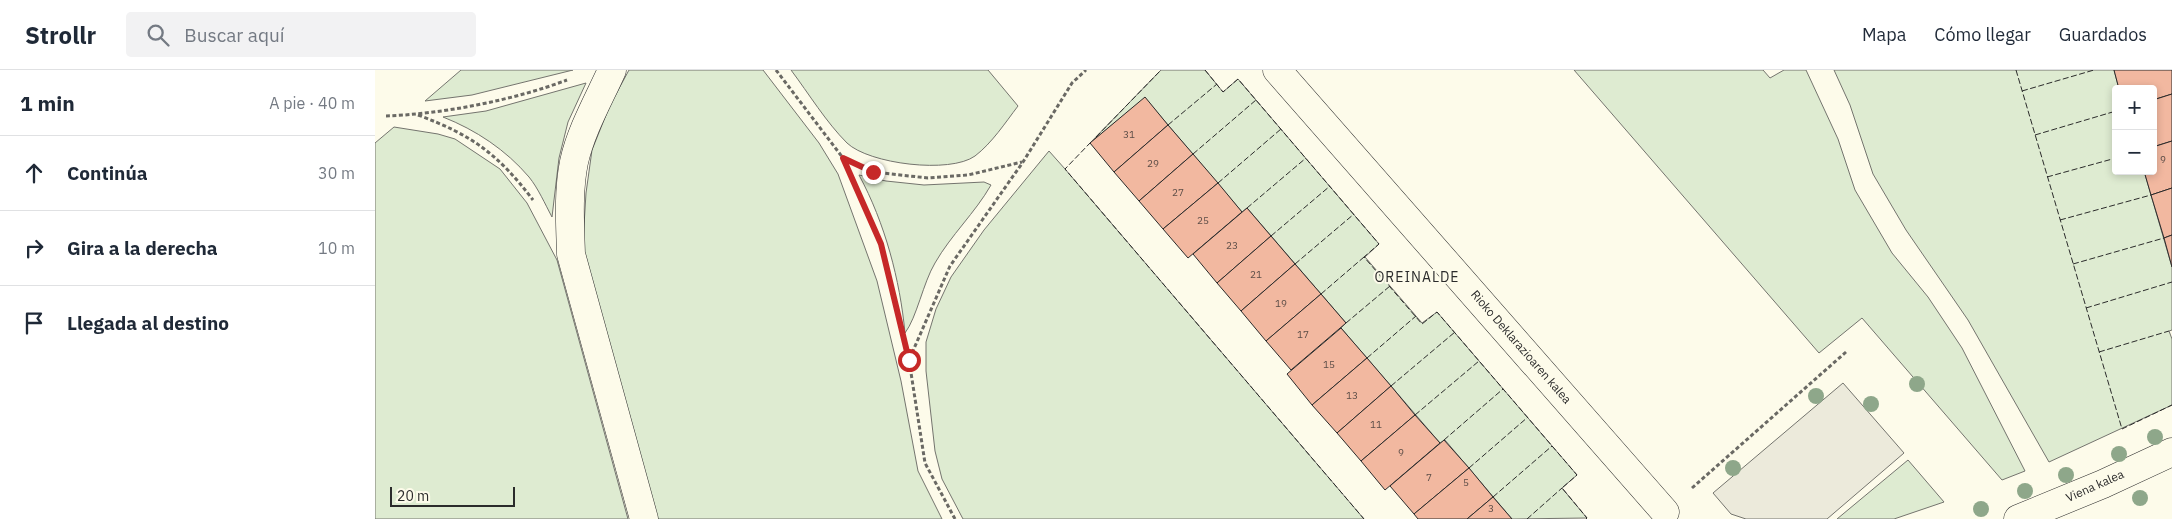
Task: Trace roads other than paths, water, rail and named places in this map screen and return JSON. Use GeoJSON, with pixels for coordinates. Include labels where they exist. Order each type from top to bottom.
{"type":"FeatureCollection","features":[{"type":"Feature","properties":{"kind":"street"},"geometry":{"type":"LineString","coordinates":[[613,70],[591,117],[574,162],[570,214],[571,254],[644,519]]}},
{"type":"Feature","properties":{"kind":"street","name":"Rioko Deklarazioaren kalea"},"geometry":{"type":"LineString","coordinates":[[1277,70],[1665,512]]}},
{"type":"Feature","properties":{"kind":"street","name":"Viena kalea"},"geometry":{"type":"LineString","coordinates":[[2018,519],[2103,484],[2172,452]]}},
{"type":"Feature","properties":{"kind":"district","name":"OREINALDE"},"geometry":{"type":"Point","coordinates":[1417,277]}}]}
